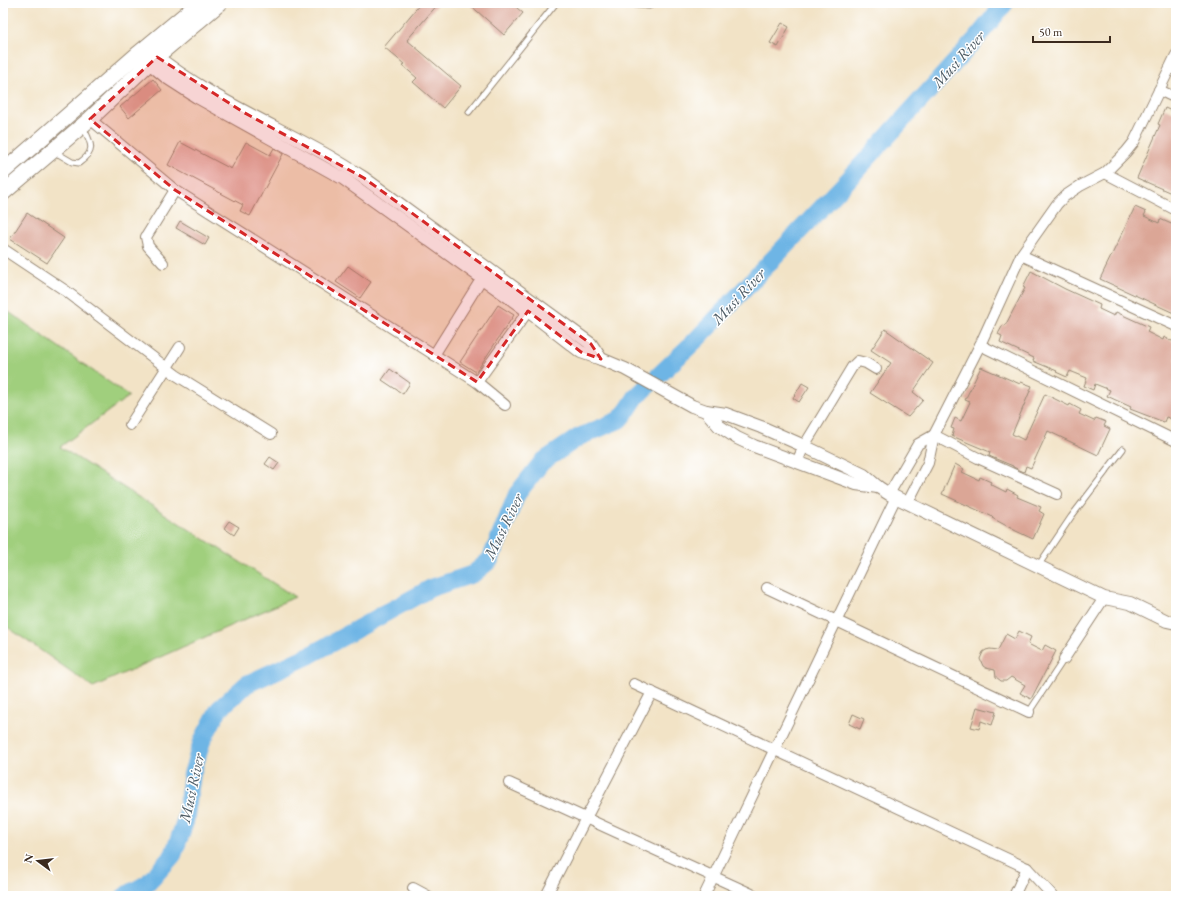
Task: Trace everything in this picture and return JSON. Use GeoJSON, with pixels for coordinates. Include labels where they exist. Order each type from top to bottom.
{"type":"FeatureCollection","features":[{"type":"Feature","properties":{"kind":"main road"},"geometry":{"type":"LineString","coordinates":[[3,193],[87,122],[148,55],[199,3]]}},
{"type":"Feature","properties":{"kind":"main road"},"geometry":{"type":"LineString","coordinates":[[3,172],[148,55],[220,3]]}},
{"type":"Feature","properties":{"kind":"street"},"geometry":{"type":"LineString","coordinates":[[148,55],[177,72],[208,97],[344,173],[438,240],[591,344],[601,359]]}},
{"type":"Feature","properties":{"kind":"street"},"geometry":{"type":"LineString","coordinates":[[908,502],[928,463],[934,435],[980,345],[1022,255],[1057,204],[1065,196],[1080,186],[1105,173],[1134,142],[1176,55]]}},
{"type":"Feature","properties":{"kind":"street"},"geometry":{"type":"LineString","coordinates":[[1159,90],[1176,98]]}},
{"type":"Feature","properties":{"kind":"street"},"geometry":{"type":"LineString","coordinates":[[87,122],[175,190],[477,382],[505,405]]}},
{"type":"Feature","properties":{"kind":"street"},"geometry":{"type":"LineString","coordinates":[[1105,173],[1176,210]]}},
{"type":"Feature","properties":{"kind":"street"},"geometry":{"type":"LineString","coordinates":[[163,263],[148,246],[146,237],[175,190]]}},
{"type":"Feature","properties":{"kind":"street"},"geometry":{"type":"LineString","coordinates":[[438,240],[482,278],[581,352],[601,359],[624,370],[692,406],[726,414],[761,427],[804,446],[864,475],[878,487],[892,495],[1104,598],[1130,603],[1167,621],[1176,623]]}},
{"type":"Feature","properties":{"kind":"street"},"geometry":{"type":"LineString","coordinates":[[3,249],[66,291],[176,375],[271,434]]}},
{"type":"Feature","properties":{"kind":"street"},"geometry":{"type":"LineString","coordinates":[[1022,255],[1176,326]]}},
{"type":"Feature","properties":{"kind":"street"},"geometry":{"type":"LineString","coordinates":[[434,355],[482,278]]}},
{"type":"Feature","properties":{"kind":"street"},"geometry":{"type":"LineString","coordinates":[[477,382],[528,311]]}},
{"type":"Feature","properties":{"kind":"street"},"geometry":{"type":"LineString","coordinates":[[980,345],[1176,441]]}},
{"type":"Feature","properties":{"kind":"street"},"geometry":{"type":"LineString","coordinates":[[130,425],[180,347]]}},
{"type":"Feature","properties":{"kind":"street"},"geometry":{"type":"LineString","coordinates":[[796,462],[804,446],[852,367],[858,361],[866,363],[876,369]]}},
{"type":"Feature","properties":{"kind":"street"},"geometry":{"type":"LineString","coordinates":[[706,410],[719,426],[737,438],[856,484],[878,487]]}},
{"type":"Feature","properties":{"kind":"street"},"geometry":{"type":"LineString","coordinates":[[934,435],[978,458],[1057,494]]}},
{"type":"Feature","properties":{"kind":"street"},"geometry":{"type":"LineString","coordinates":[[704,896],[836,621],[892,495],[918,444],[934,435]]}},
{"type":"Feature","properties":{"kind":"street"},"geometry":{"type":"LineString","coordinates":[[767,588],[1029,712]]}},
{"type":"Feature","properties":{"kind":"street"},"geometry":{"type":"LineString","coordinates":[[1064,659],[1104,598]]}},
{"type":"Feature","properties":{"kind":"street"},"geometry":{"type":"LineString","coordinates":[[634,684],[1027,868],[1052,896]]}},
{"type":"Feature","properties":{"kind":"street"},"geometry":{"type":"LineString","coordinates":[[546,896],[652,692]]}},
{"type":"Feature","properties":{"kind":"street"},"geometry":{"type":"LineString","coordinates":[[509,783],[756,896]]}},
{"type":"Feature","properties":{"kind":"street"},"geometry":{"type":"LineString","coordinates":[[1014,896],[1027,868]]}},
{"type":"Feature","properties":{"kind":"street"},"geometry":{"type":"LineString","coordinates":[[413,888],[428,896]]}},
{"type":"Feature","properties":{"kind":"lane"},"geometry":{"type":"LineString","coordinates":[[468,112],[556,3]]}},
{"type":"Feature","properties":{"kind":"lane"},"geometry":{"type":"LineString","coordinates":[[616,3],[649,6],[657,3]]}},
{"type":"Feature","properties":{"kind":"lane"},"geometry":{"type":"LineString","coordinates":[[53,151],[72,162],[79,163],[85,159],[91,151],[91,142],[87,122]]}},
{"type":"Feature","properties":{"kind":"lane"},"geometry":{"type":"LineString","coordinates":[[1038,566],[1071,516],[1122,449]]}},
{"type":"Feature","properties":{"kind":"lane"},"geometry":{"type":"LineString","coordinates":[[1029,712],[1064,659]]}},
{"type":"Feature","properties":{"kind":"highlighted area"},"geometry":{"type":"Polygon","coordinates":[[[157,57],[243,112],[364,178],[591,344],[601,359],[581,352],[528,311],[477,382],[175,190],[90,119],[157,57]]]}},
{"type":"Feature","properties":{"kind":"green space"},"geometry":{"type":"Polygon","coordinates":[[[3,308],[129,396],[60,447],[295,597],[93,687],[3,624],[3,308]]]}},
{"type":"Feature","properties":{"kind":"building"},"geometry":{"type":"Polygon","coordinates":[[[421,3],[439,3],[407,40],[461,86],[443,108],[413,82],[417,78],[402,65],[404,64],[384,47],[421,3]]]}},
{"type":"Feature","properties":{"kind":"building"},"geometry":{"type":"Polygon","coordinates":[[[468,3],[511,3],[523,13],[504,35],[468,3]]]}},
{"type":"Feature","properties":{"kind":"building"},"geometry":{"type":"Polygon","coordinates":[[[782,23],[789,27],[778,47],[770,43],[782,23]]]}},
{"type":"Feature","properties":{"kind":"building"},"geometry":{"type":"Polygon","coordinates":[[[153,79],[162,90],[129,118],[120,107],[153,79]]]}},
{"type":"Feature","properties":{"kind":"building"},"geometry":{"type":"Polygon","coordinates":[[[1165,108],[1176,113],[1176,195],[1137,178],[1160,125],[1158,124],[1165,108]]]}},
{"type":"Feature","properties":{"kind":"building"},"geometry":{"type":"Polygon","coordinates":[[[180,142],[231,169],[246,142],[270,155],[274,148],[283,154],[250,216],[240,211],[243,205],[168,165],[180,142]]]}},
{"type":"Feature","properties":{"kind":"building"},"geometry":{"type":"Polygon","coordinates":[[[1135,207],[1146,212],[1144,216],[1159,223],[1160,219],[1176,226],[1176,314],[1100,279],[1135,207]]]}},
{"type":"Feature","properties":{"kind":"building"},"geometry":{"type":"Polygon","coordinates":[[[27,213],[64,238],[47,263],[10,239],[27,213]]]}},
{"type":"Feature","properties":{"kind":"building"},"geometry":{"type":"Polygon","coordinates":[[[180,221],[209,238],[205,245],[176,228],[180,221]]]}},
{"type":"Feature","properties":{"kind":"building"},"geometry":{"type":"Polygon","coordinates":[[[348,266],[371,282],[360,298],[336,282],[348,266]]]}},
{"type":"Feature","properties":{"kind":"building"},"geometry":{"type":"Polygon","coordinates":[[[1031,271],[1100,305],[1099,309],[1114,316],[1116,312],[1149,327],[1147,332],[1163,340],[1164,337],[1176,343],[1176,410],[1172,419],[1166,417],[1164,422],[1130,409],[1131,407],[1107,396],[1110,390],[1095,384],[1093,390],[1084,386],[1087,378],[1070,371],[1067,377],[1033,361],[1034,358],[1000,342],[1002,336],[998,334],[1003,325],[1005,326],[1025,288],[1023,287],[1031,271]]]}},
{"type":"Feature","properties":{"kind":"building"},"geometry":{"type":"Polygon","coordinates":[[[498,305],[514,315],[476,372],[460,362],[498,305]]]}},
{"type":"Feature","properties":{"kind":"building"},"geometry":{"type":"Polygon","coordinates":[[[885,329],[933,363],[913,392],[923,400],[908,417],[870,393],[891,363],[871,350],[885,329]]]}},
{"type":"Feature","properties":{"kind":"building"},"geometry":{"type":"Polygon","coordinates":[[[981,367],[1020,384],[1021,382],[1032,386],[1012,434],[1024,440],[1045,394],[1069,406],[1070,404],[1081,410],[1079,414],[1094,421],[1096,418],[1106,422],[1104,426],[1110,429],[1098,455],[1048,431],[1031,468],[1026,466],[1024,472],[989,456],[990,452],[952,436],[954,429],[951,428],[955,418],[961,421],[970,402],[965,400],[981,367]]]}},
{"type":"Feature","properties":{"kind":"building"},"geometry":{"type":"Polygon","coordinates":[[[390,369],[410,383],[403,394],[382,380],[390,369]]]}},
{"type":"Feature","properties":{"kind":"building"},"geometry":{"type":"Polygon","coordinates":[[[802,383],[809,387],[799,402],[793,398],[802,383]]]}},
{"type":"Feature","properties":{"kind":"building"},"geometry":{"type":"Polygon","coordinates":[[[270,457],[279,463],[274,470],[265,464],[270,457]]]}},
{"type":"Feature","properties":{"kind":"building"},"geometry":{"type":"Polygon","coordinates":[[[955,464],[964,469],[962,472],[979,480],[980,477],[1006,492],[1007,489],[1018,495],[1017,497],[1041,507],[1039,511],[1044,514],[1033,539],[992,518],[993,517],[942,494],[955,464]]]}},
{"type":"Feature","properties":{"kind":"building"},"geometry":{"type":"Polygon","coordinates":[[[229,521],[239,527],[234,535],[224,528],[229,521]]]}},
{"type":"Feature","properties":{"kind":"building"},"geometry":{"type":"Polygon","coordinates":[[[1019,631],[1031,637],[1028,644],[1042,651],[1045,645],[1056,651],[1031,699],[1020,693],[1025,685],[1011,677],[1006,681],[1001,681],[996,677],[995,670],[983,666],[980,659],[983,652],[986,650],[998,650],[1006,634],[1015,639],[1019,631]]]}},
{"type":"Feature","properties":{"kind":"building"},"geometry":{"type":"Polygon","coordinates":[[[977,707],[996,712],[992,725],[981,721],[979,729],[971,727],[977,707]]]}},
{"type":"Feature","properties":{"kind":"building"},"geometry":{"type":"Polygon","coordinates":[[[853,714],[864,719],[860,729],[849,724],[853,714]]]}},
{"type":"Feature","properties":{"kind":"waterway","name":"Musi River"},"geometry":{"type":"LineString","coordinates":[[125,896],[148,883],[173,855],[185,822],[192,774],[202,741],[219,709],[247,684],[310,655],[431,588],[473,574],[490,560],[517,494],[542,462],[579,437],[619,420],[636,397],[697,339],[848,180],[976,39],[1005,3]]}}]}
